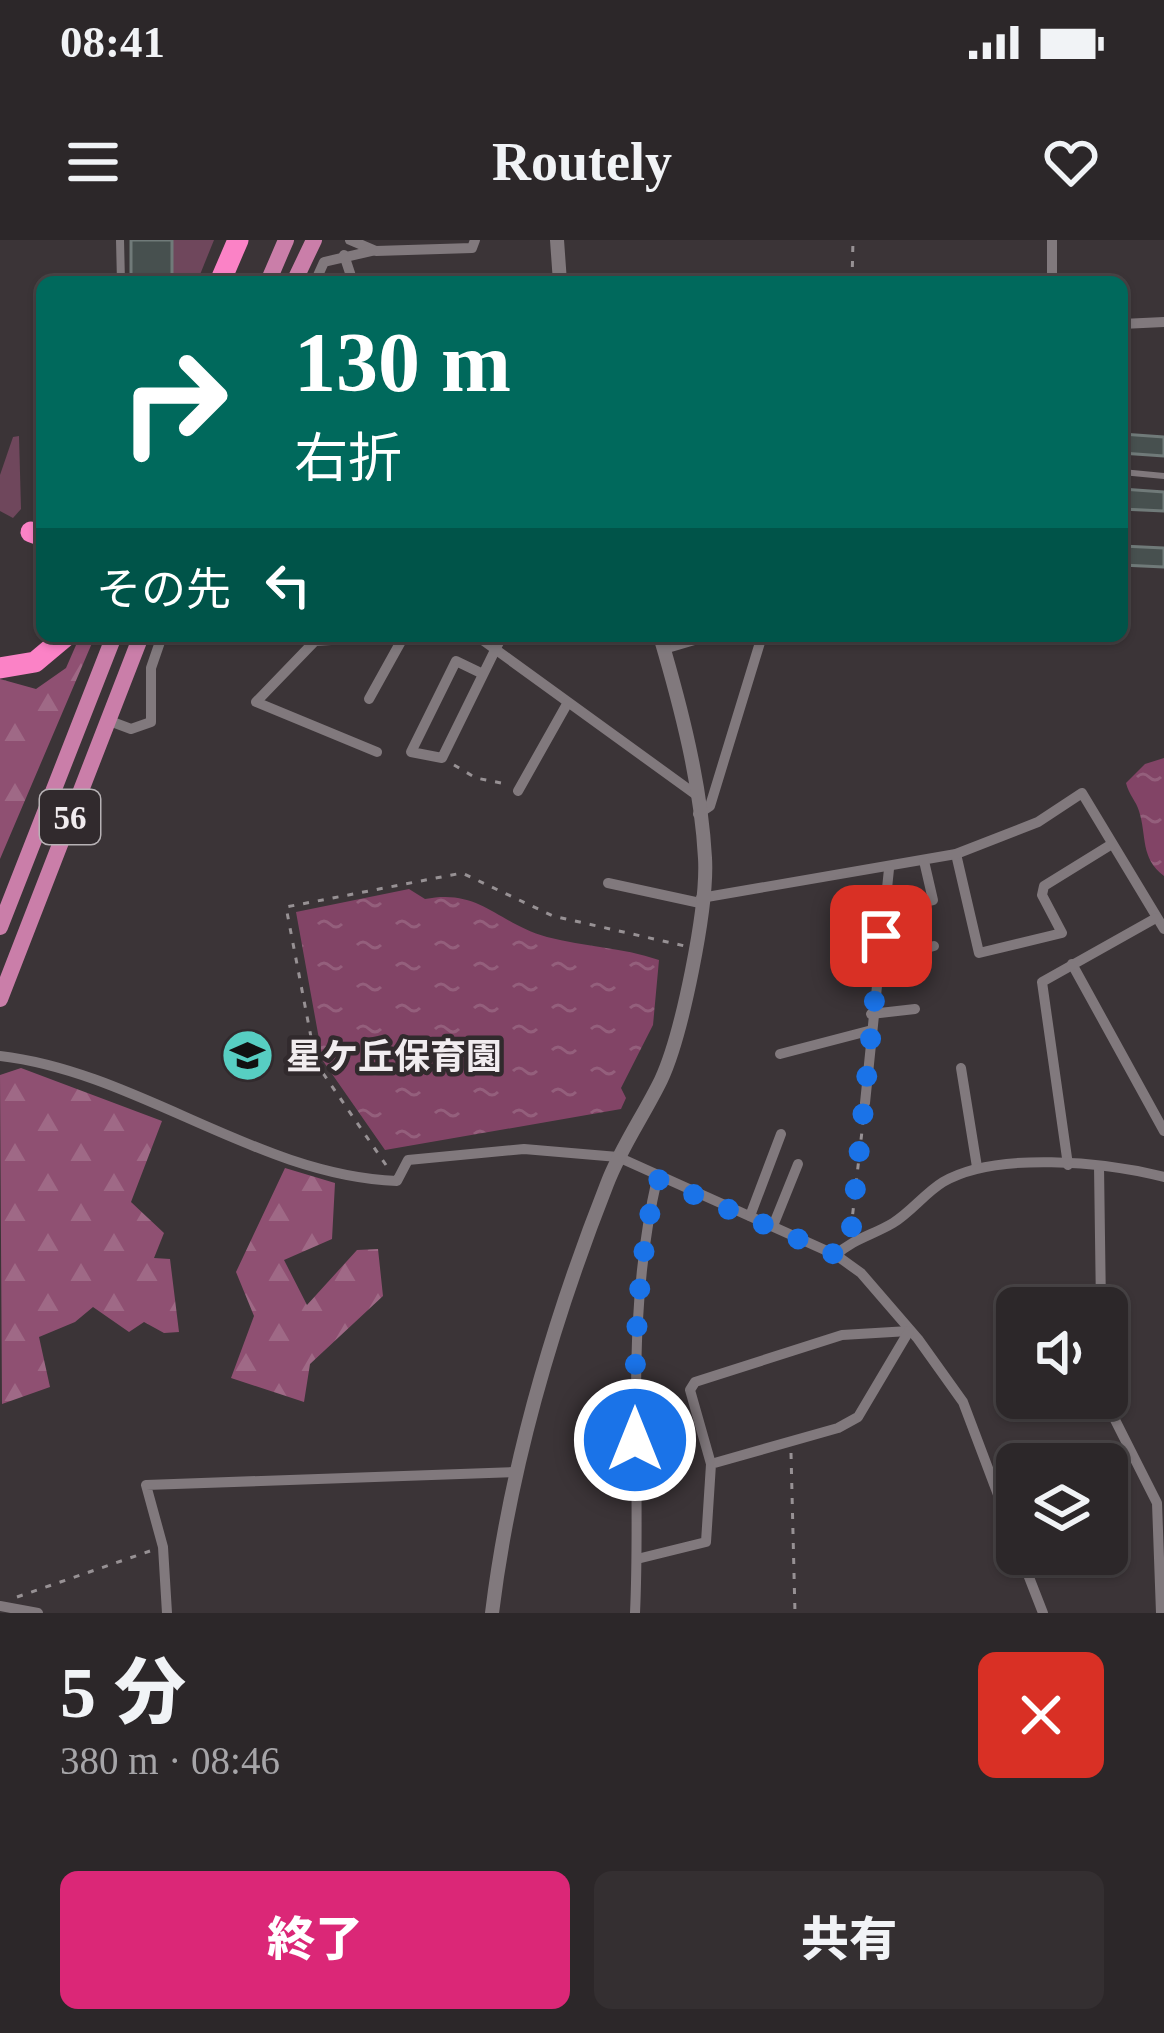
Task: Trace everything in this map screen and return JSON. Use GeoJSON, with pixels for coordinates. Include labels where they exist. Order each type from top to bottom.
{"type":"FeatureCollection","features":[{"type":"Feature","properties":{"kind":"highway"},"geometry":{"type":"LineString","coordinates":[[211,276],[226,240]]}},
{"type":"Feature","properties":{"kind":"highway"},"geometry":{"type":"LineString","coordinates":[[223,276],[238,240]]}},
{"type":"Feature","properties":{"kind":"highway"},"geometry":{"type":"LineString","coordinates":[[0,668],[35,662],[59,642]]}},
{"type":"Feature","properties":{"kind":"main road"},"geometry":{"type":"LineString","coordinates":[[271,276],[286,240]]}},
{"type":"Feature","properties":{"kind":"main road"},"geometry":{"type":"LineString","coordinates":[[297,276],[314,240]]}},
{"type":"Feature","properties":{"kind":"main road","name":"56"},"geometry":{"type":"LineString","coordinates":[[0,927],[112,642]]}},
{"type":"Feature","properties":{"kind":"main road","name":"56"},"geometry":{"type":"LineString","coordinates":[[0,999],[139,642]]}},
{"type":"Feature","properties":{"kind":"street"},"geometry":{"type":"LineString","coordinates":[[120,240],[121,276]]}},
{"type":"Feature","properties":{"kind":"street"},"geometry":{"type":"LineString","coordinates":[[350,240],[376,250]]}},
{"type":"Feature","properties":{"kind":"street"},"geometry":{"type":"LineString","coordinates":[[318,276],[324,262],[344,255],[472,248],[475,240]]}},
{"type":"Feature","properties":{"kind":"street"},"geometry":{"type":"LineString","coordinates":[[557,240],[560,276]]}},
{"type":"Feature","properties":{"kind":"street"},"geometry":{"type":"LineString","coordinates":[[1052,240],[1052,276]]}},
{"type":"Feature","properties":{"kind":"street"},"geometry":{"type":"LineString","coordinates":[[344,255],[351,276]]}},
{"type":"Feature","properties":{"kind":"street"},"geometry":{"type":"LineString","coordinates":[[1128,324],[1164,322]]}},
{"type":"Feature","properties":{"kind":"street"},"geometry":{"type":"LineString","coordinates":[[107,720],[131,729],[151,722],[151,668],[160,642]]}},
{"type":"Feature","properties":{"kind":"street"},"geometry":{"type":"LineString","coordinates":[[309,642],[256,702],[376,752]]}},
{"type":"Feature","properties":{"kind":"street"},"geometry":{"type":"LineString","coordinates":[[369,699],[401,642]]}},
{"type":"Feature","properties":{"kind":"street"},"geometry":{"type":"LineString","coordinates":[[485,642],[695,794]]}},
{"type":"Feature","properties":{"kind":"street"},"geometry":{"type":"LineString","coordinates":[[482,674],[456,661],[411,752],[442,758],[498,642]]}},
{"type":"Feature","properties":{"kind":"street"},"geometry":{"type":"LineString","coordinates":[[698,814],[710,806],[760,642]]}},
{"type":"Feature","properties":{"kind":"street"},"geometry":{"type":"LineString","coordinates":[[492,1613],[515,1472],[618,1157],[673,1051],[701,900],[706,860],[683,716],[662,643]]}},
{"type":"Feature","properties":{"kind":"street"},"geometry":{"type":"LineString","coordinates":[[520,789],[567,704]]}},
{"type":"Feature","properties":{"kind":"street"},"geometry":{"type":"LineString","coordinates":[[608,884],[701,900],[858,867],[890,869],[956,854],[1038,822],[1082,793],[1164,929]]}},
{"type":"Feature","properties":{"kind":"street"},"geometry":{"type":"LineString","coordinates":[[956,854],[979,952],[1062,933],[1042,895],[1044,886],[1112,844]]}},
{"type":"Feature","properties":{"kind":"street"},"geometry":{"type":"LineString","coordinates":[[884,911],[933,900],[924,861]]}},
{"type":"Feature","properties":{"kind":"street"},"geometry":{"type":"LineString","coordinates":[[865,1103],[890,869]]}},
{"type":"Feature","properties":{"kind":"street"},"geometry":{"type":"LineString","coordinates":[[1068,1165],[1042,982],[1156,918]]}},
{"type":"Feature","properties":{"kind":"street"},"geometry":{"type":"LineString","coordinates":[[878,961],[934,946]]}},
{"type":"Feature","properties":{"kind":"street"},"geometry":{"type":"LineString","coordinates":[[1072,964],[1164,1131]]}},
{"type":"Feature","properties":{"kind":"street"},"geometry":{"type":"LineString","coordinates":[[871,1014],[915,1009]]}},
{"type":"Feature","properties":{"kind":"street"},"geometry":{"type":"LineString","coordinates":[[780,1054],[872,1030]]}},
{"type":"Feature","properties":{"kind":"street"},"geometry":{"type":"LineString","coordinates":[[0,1056],[97,1082],[320,1168],[397,1181],[408,1160],[524,1149],[618,1157],[657,1179],[836,1255],[861,1274],[963,1402],[996,1489]]}},
{"type":"Feature","properties":{"kind":"street"},"geometry":{"type":"LineString","coordinates":[[961,1068],[977,1167]]}},
{"type":"Feature","properties":{"kind":"street"},"geometry":{"type":"LineString","coordinates":[[750,1216],[781,1134]]}},
{"type":"Feature","properties":{"kind":"street"},"geometry":{"type":"LineString","coordinates":[[773,1226],[798,1164]]}},
{"type":"Feature","properties":{"kind":"street"},"geometry":{"type":"LineString","coordinates":[[1100,1166],[1101,1287]]}},
{"type":"Feature","properties":{"kind":"street"},"geometry":{"type":"LineString","coordinates":[[836,1255],[850,1242],[892,1223],[943,1182],[977,1167],[1100,1166],[1164,1177]]}},
{"type":"Feature","properties":{"kind":"street"},"geometry":{"type":"LineString","coordinates":[[635,1613],[634,1318],[639,1261],[657,1179]]}},
{"type":"Feature","properties":{"kind":"street"},"geometry":{"type":"LineString","coordinates":[[638,1559],[706,1542],[712,1464],[690,1390],[695,1382],[842,1335],[908,1331]]}},
{"type":"Feature","properties":{"kind":"street"},"geometry":{"type":"LineString","coordinates":[[712,1464],[858,1417],[908,1331]]}},
{"type":"Feature","properties":{"kind":"street"},"geometry":{"type":"LineString","coordinates":[[1114,1419],[1157,1503],[1161,1613]]}},
{"type":"Feature","properties":{"kind":"street"},"geometry":{"type":"LineString","coordinates":[[166,1613],[163,1547],[146,1485],[515,1472]]}},
{"type":"Feature","properties":{"kind":"street"},"geometry":{"type":"LineString","coordinates":[[1028,1575],[1043,1613]]}},
{"type":"Feature","properties":{"kind":"street"},"geometry":{"type":"LineString","coordinates":[[0,1605],[38,1613]]}},
{"type":"Feature","properties":{"kind":"lane"},"geometry":{"type":"LineString","coordinates":[[1128,473],[1164,476]]}},
{"type":"Feature","properties":{"kind":"path"},"geometry":{"type":"LineString","coordinates":[[852,276],[853,240]]}},
{"type":"Feature","properties":{"kind":"path"},"geometry":{"type":"LineString","coordinates":[[442,758],[476,778],[520,789]]}},
{"type":"Feature","properties":{"kind":"path"},"geometry":{"type":"LineString","coordinates":[[397,1181],[316,1063],[286,907],[462,873],[553,916],[692,949]]}},
{"type":"Feature","properties":{"kind":"path"},"geometry":{"type":"LineString","coordinates":[[850,1242],[865,1103]]}},
{"type":"Feature","properties":{"kind":"path"},"geometry":{"type":"LineString","coordinates":[[790,1442],[795,1613]]}},
{"type":"Feature","properties":{"kind":"path"},"geometry":{"type":"LineString","coordinates":[[0,1605],[163,1547]]}},
{"type":"Feature","properties":{"kind":"shaded area"},"geometry":{"type":"Polygon","coordinates":[[[172,240],[214,240],[199,276],[172,276],[172,240]]]}},
{"type":"Feature","properties":{"kind":"shaded area"},"geometry":{"type":"Polygon","coordinates":[[[19,436],[21,509],[13,518],[0,511],[0,475],[13,437],[19,436]]]}},
{"type":"Feature","properties":{"kind":"green space"},"geometry":{"type":"Polygon","coordinates":[[[77,642],[92,642],[0,859],[0,679],[36,689],[66,668],[77,642]]]}},
{"type":"Feature","properties":{"kind":"green space"},"geometry":{"type":"Polygon","coordinates":[[[21,1068],[162,1121],[131,1202],[164,1233],[154,1258],[170,1259],[179,1332],[164,1333],[144,1322],[129,1332],[93,1307],[75,1322],[39,1337],[50,1387],[2,1404],[0,1075],[21,1068]]]}},
{"type":"Feature","properties":{"kind":"green space"},"geometry":{"type":"Polygon","coordinates":[[[285,1168],[335,1183],[332,1239],[284,1260],[307,1305],[357,1250],[378,1249],[383,1296],[310,1364],[304,1402],[231,1378],[254,1316],[236,1272],[285,1168]]]}},
{"type":"Feature","properties":{"kind":"water"},"geometry":{"type":"Polygon","coordinates":[[[1164,758],[1164,876],[1148,854],[1139,811],[1126,783],[1145,764],[1164,758]]]}},
{"type":"Feature","properties":{"kind":"water"},"geometry":{"type":"Polygon","coordinates":[[[409,889],[425,899],[461,898],[547,937],[659,960],[653,1025],[621,1088],[626,1098],[621,1109],[385,1150],[323,1061],[296,912],[409,889]]]}},
{"type":"Feature","properties":{"kind":"building"},"geometry":{"type":"Polygon","coordinates":[[[131,240],[172,240],[172,276],[131,276],[131,240]]]}},
{"type":"Feature","properties":{"kind":"building"},"geometry":{"type":"Polygon","coordinates":[[[1128,434],[1164,437],[1164,456],[1128,453],[1128,434]]]}},
{"type":"Feature","properties":{"kind":"building"},"geometry":{"type":"Polygon","coordinates":[[[1128,489],[1164,492],[1164,511],[1128,509],[1128,489]]]}},
{"type":"Feature","properties":{"kind":"building"},"geometry":{"type":"Polygon","coordinates":[[[1128,546],[1164,548],[1164,567],[1128,565],[1128,546]]]}},
{"type":"Feature","properties":{"kind":"place","name":"星ケ丘保育園"},"geometry":{"type":"Point","coordinates":[247,1056]}},
{"type":"Feature","properties":{"kind":"route"},"geometry":{"type":"LineString","coordinates":[[635,1440],[634,1318],[639,1261],[657,1179],[836,1255],[850,1242],[881,936]]}}]}
